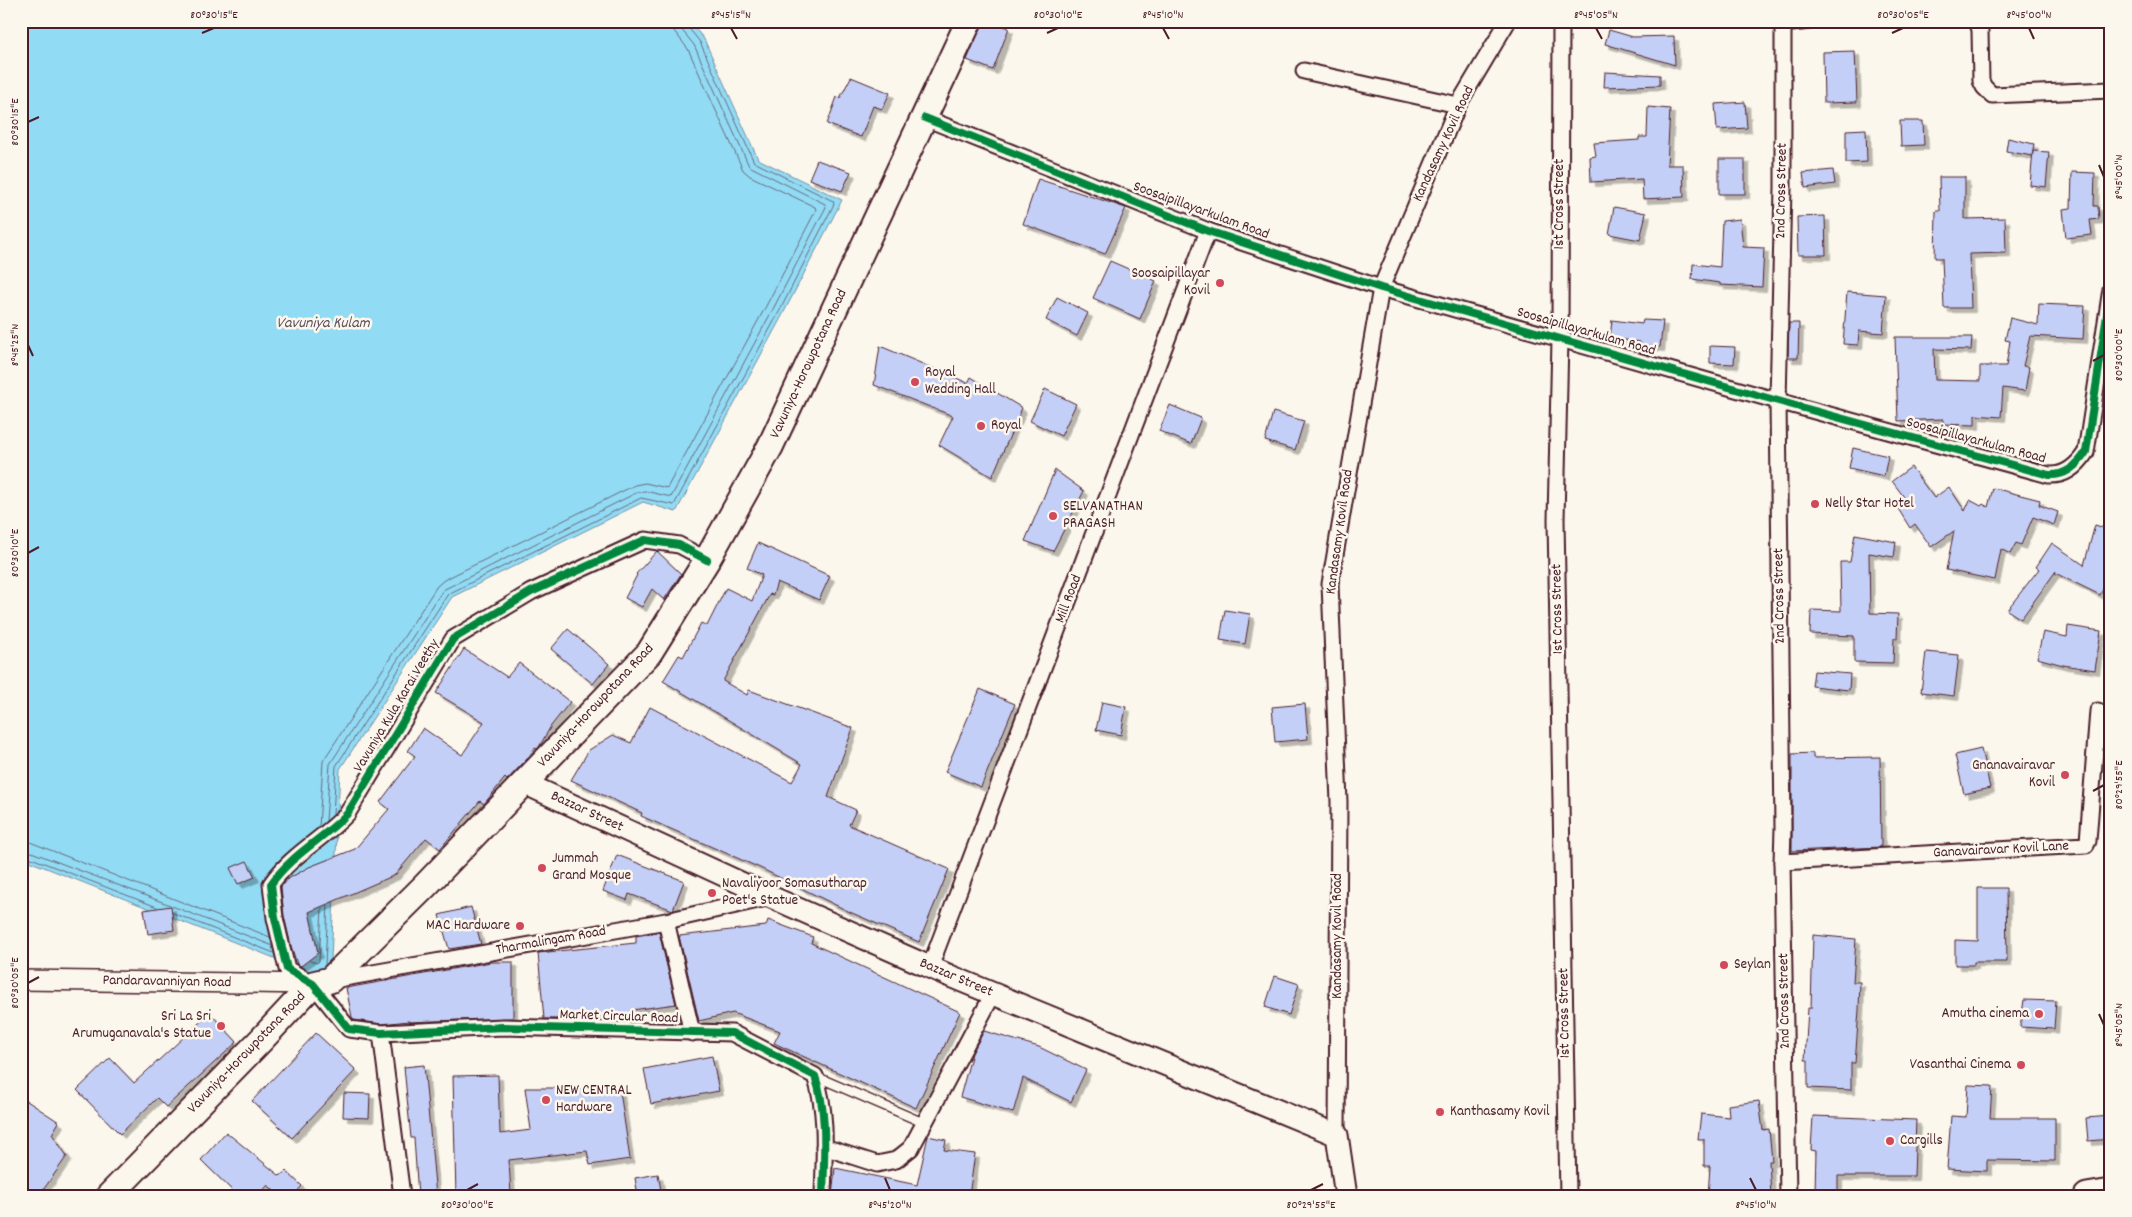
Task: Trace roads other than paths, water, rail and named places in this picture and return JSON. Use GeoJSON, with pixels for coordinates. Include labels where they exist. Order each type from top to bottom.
{"type":"FeatureCollection","features":[{"type":"Feature","properties":{"kind":"highway","name":"Vavuniya-Horowpotana Road"},"geometry":{"type":"LineString","coordinates":[[109,1196],[262,1039],[426,886],[650,653],[707,560],[770,446],[969,21]]}},
{"type":"Feature","properties":{"kind":"highway"},"geometry":{"type":"LineString","coordinates":[[2087,1196],[2111,1192]]}},
{"type":"Feature","properties":{"kind":"main road","name":"Bazzar Street"},"geometry":{"type":"LineString","coordinates":[[524,784],[771,897],[992,994],[1337,1134]]}},
{"type":"Feature","properties":{"kind":"main road"},"geometry":{"type":"LineString","coordinates":[[1337,1134],[1346,1196]]}},
{"type":"Feature","properties":{"kind":"street","name":"Kandasamy Kovil Road"},"geometry":{"type":"LineString","coordinates":[[1337,1134],[1339,802],[1330,584],[1381,288],[1458,105],[1508,21]]}},
{"type":"Feature","properties":{"kind":"street","name":"1st Cross Street"},"geometry":{"type":"LineString","coordinates":[[1561,21],[1560,339],[1556,520],[1568,1196]]}},
{"type":"Feature","properties":{"kind":"street","name":"2nd Cross Street"},"geometry":{"type":"LineString","coordinates":[[1788,1196],[1782,862],[1778,401],[1783,188],[1782,22],[1810,21]]}},
{"type":"Feature","properties":{"kind":"street"},"geometry":{"type":"LineString","coordinates":[[1977,21],[1980,30],[1981,81],[1992,95],[2111,90]]}},
{"type":"Feature","properties":{"kind":"street"},"geometry":{"type":"LineString","coordinates":[[1304,71],[1458,105]]}},
{"type":"Feature","properties":{"kind":"street","name":"Soosaipillayarkulam Road"},"geometry":{"type":"LineString","coordinates":[[925,118],[1208,231],[1381,288],[1778,401],[2049,475],[2058,476],[2080,461],[2086,452],[2111,289]]}},
{"type":"Feature","properties":{"kind":"street","name":"Mill Road"},"geometry":{"type":"LineString","coordinates":[[930,967],[1208,231]]}},
{"type":"Feature","properties":{"kind":"street","name":"Vavuniya Kula Karai Veethy"},"geometry":{"type":"LineString","coordinates":[[321,982],[288,969],[275,918],[271,884],[298,854],[333,828],[347,814],[454,639],[531,592],[645,540],[679,545],[707,560]]}},
{"type":"Feature","properties":{"kind":"street","name":"Ganavairavar Kovil Lane"},"geometry":{"type":"LineString","coordinates":[[1782,862],[2086,844],[2088,841],[2098,711]]}},
{"type":"Feature","properties":{"kind":"street","name":"Tharmalingam Road"},"geometry":{"type":"LineString","coordinates":[[321,982],[666,921],[771,897]]}},
{"type":"Feature","properties":{"kind":"street"},"geometry":{"type":"LineString","coordinates":[[666,921],[692,1033]]}},
{"type":"Feature","properties":{"kind":"street","name":"Pandaravanniyan Road"},"geometry":{"type":"LineString","coordinates":[[21,980],[321,982]]}},
{"type":"Feature","properties":{"kind":"street","name":"Market Circular Road"},"geometry":{"type":"LineString","coordinates":[[321,982],[348,1028],[381,1033],[503,1027],[732,1033],[815,1076]]}},
{"type":"Feature","properties":{"kind":"street"},"geometry":{"type":"LineString","coordinates":[[824,1146],[877,1164],[896,1160],[911,1148],[992,994]]}},
{"type":"Feature","properties":{"kind":"street"},"geometry":{"type":"LineString","coordinates":[[381,1033],[402,1196]]}},
{"type":"Feature","properties":{"kind":"street"},"geometry":{"type":"LineString","coordinates":[[815,1076],[821,1094],[824,1146],[823,1196]]}},
{"type":"Feature","properties":{"kind":"lane"},"geometry":{"type":"LineString","coordinates":[[815,1076],[924,1123]]}},
{"type":"Feature","properties":{"kind":"water","name":"Vavuniya Kulam"},"geometry":{"type":"Polygon","coordinates":[[[21,21],[689,21],[704,39],[758,159],[842,200],[782,316],[676,512],[643,502],[452,597],[340,769],[330,980],[21,858],[21,21]]]}},
{"type":"Feature","properties":{"kind":"place","name":"Soosaipillayar Kovil"},"geometry":{"type":"Point","coordinates":[1220,283]}},
{"type":"Feature","properties":{"kind":"place","name":"Royal Wedding Hall"},"geometry":{"type":"Point","coordinates":[915,382]}},
{"type":"Feature","properties":{"kind":"place","name":"Royal"},"geometry":{"type":"Point","coordinates":[981,426]}},
{"type":"Feature","properties":{"kind":"place","name":"Nelly Star Hotel"},"geometry":{"type":"Point","coordinates":[1815,504]}},
{"type":"Feature","properties":{"kind":"place","name":"SELVANATHAN PRAGASH"},"geometry":{"type":"Point","coordinates":[1053,516]}},
{"type":"Feature","properties":{"kind":"place","name":"Gnanavairavar Kovil"},"geometry":{"type":"Point","coordinates":[2065,775]}},
{"type":"Feature","properties":{"kind":"place","name":"Jummah Grand Mosque"},"geometry":{"type":"Point","coordinates":[542,868]}},
{"type":"Feature","properties":{"kind":"place","name":"Navaliyoor Somasutharap Poet's Statue"},"geometry":{"type":"Point","coordinates":[712,893]}},
{"type":"Feature","properties":{"kind":"place","name":"MAC Hardware"},"geometry":{"type":"Point","coordinates":[520,926]}},
{"type":"Feature","properties":{"kind":"place","name":"Seylan"},"geometry":{"type":"Point","coordinates":[1724,965]}},
{"type":"Feature","properties":{"kind":"place","name":"Amutha cinema"},"geometry":{"type":"Point","coordinates":[2039,1014]}},
{"type":"Feature","properties":{"kind":"place","name":"Sri La Sri Arumuganavala's Statue"},"geometry":{"type":"Point","coordinates":[221,1026]}},
{"type":"Feature","properties":{"kind":"place","name":"Vasanthai Cinema"},"geometry":{"type":"Point","coordinates":[2021,1065]}},
{"type":"Feature","properties":{"kind":"place","name":"NEW CENTRAL Hardware"},"geometry":{"type":"Point","coordinates":[546,1100]}},
{"type":"Feature","properties":{"kind":"place","name":"Kanthasamy Kovil"},"geometry":{"type":"Point","coordinates":[1440,1112]}},
{"type":"Feature","properties":{"kind":"place","name":"Cargills"},"geometry":{"type":"Point","coordinates":[1890,1141]}}]}
